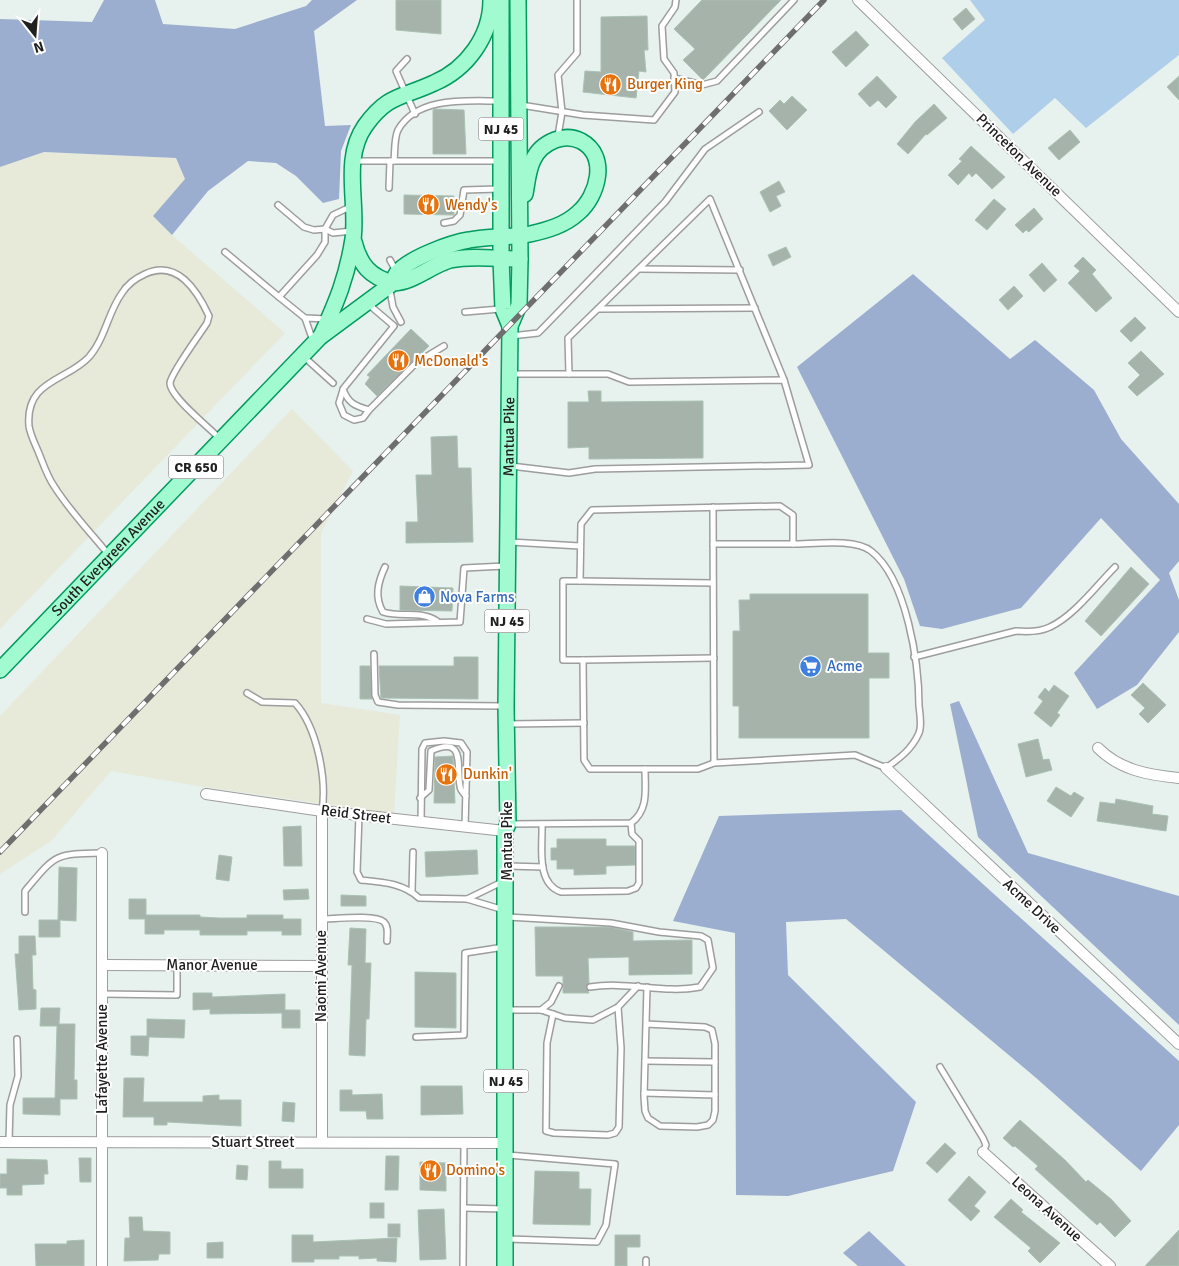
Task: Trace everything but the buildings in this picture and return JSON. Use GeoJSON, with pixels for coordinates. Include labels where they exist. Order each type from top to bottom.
{"type":"FeatureCollection","features":[{"type":"Feature","properties":{"kind":"main road"},"geometry":{"type":"LineString","coordinates":[[317,341],[342,290],[353,234],[352,161],[356,144],[364,128],[382,106],[406,93],[436,82],[460,67],[484,36],[490,15],[491,0]]}},
{"type":"Feature","properties":{"kind":"main road","name":"Mantua Pike"},"geometry":{"type":"LineString","coordinates":[[501,0],[502,259],[504,309],[510,331],[506,706],[506,1266]]}},
{"type":"Feature","properties":{"kind":"main road","name":"Mantua Pike"},"geometry":{"type":"LineString","coordinates":[[510,331],[519,305],[518,0]]}},
{"type":"Feature","properties":{"kind":"main road"},"geometry":{"type":"LineString","coordinates":[[520,217],[533,159],[542,147],[558,139]]}},
{"type":"Feature","properties":{"kind":"main road","name":"South Evergreen Avenue"},"geometry":{"type":"LineString","coordinates":[[0,670],[317,341],[367,303],[392,276],[420,258],[450,245],[468,240],[519,236],[546,230],[570,219],[586,205],[594,189],[598,167],[592,151],[577,140],[558,139]]}},
{"type":"Feature","properties":{"kind":"main road"},"geometry":{"type":"LineString","coordinates":[[353,234],[358,259],[363,266],[375,277],[392,276]]}},
{"type":"Feature","properties":{"kind":"main road","name":"South Evergreen Avenue"},"geometry":{"type":"LineString","coordinates":[[392,276],[402,282],[429,268],[451,260],[468,258],[520,259]]}},
{"type":"Feature","properties":{"kind":"street","name":"Princeton Avenue"},"geometry":{"type":"LineString","coordinates":[[858,0],[1179,312]]}},
{"type":"Feature","properties":{"kind":"street"},"geometry":{"type":"LineString","coordinates":[[1098,748],[1110,760],[1128,769],[1179,778]]}},
{"type":"Feature","properties":{"kind":"street","name":"Acme Drive"},"geometry":{"type":"LineString","coordinates":[[886,768],[1179,1044]]}},
{"type":"Feature","properties":{"kind":"street","name":"Reid Street"},"geometry":{"type":"LineString","coordinates":[[206,794],[322,811],[421,822],[507,827]]}},
{"type":"Feature","properties":{"kind":"street","name":"Naomi Avenue"},"geometry":{"type":"LineString","coordinates":[[322,811],[322,1142]]}},
{"type":"Feature","properties":{"kind":"street","name":"Lafayette Avenue"},"geometry":{"type":"LineString","coordinates":[[102,853],[102,1266]]}},
{"type":"Feature","properties":{"kind":"street","name":"Manor Avenue"},"geometry":{"type":"LineString","coordinates":[[103,965],[321,966]]}},
{"type":"Feature","properties":{"kind":"street","name":"Stuart Street"},"geometry":{"type":"LineString","coordinates":[[4,1142],[464,1143],[506,1149]]}},
{"type":"Feature","properties":{"kind":"street","name":"Leona Avenue"},"geometry":{"type":"LineString","coordinates":[[983,1152],[1110,1266]]}},
{"type":"Feature","properties":{"kind":"lane"},"geometry":{"type":"LineString","coordinates":[[558,139],[562,112],[558,75],[577,53],[578,0]]}},
{"type":"Feature","properties":{"kind":"lane"},"geometry":{"type":"LineString","coordinates":[[518,105],[562,112],[654,120],[675,92],[674,73],[664,59],[662,26],[675,7],[676,0]]}},
{"type":"Feature","properties":{"kind":"lane"},"geometry":{"type":"LineString","coordinates":[[674,78],[702,85],[717,81],[794,0]]}},
{"type":"Feature","properties":{"kind":"lane"},"geometry":{"type":"LineString","coordinates":[[407,59],[396,71],[415,114]]}},
{"type":"Feature","properties":{"kind":"lane"},"geometry":{"type":"LineString","coordinates":[[389,188],[398,131],[415,114],[430,106],[460,101],[501,101]]}},
{"type":"Feature","properties":{"kind":"lane"},"geometry":{"type":"LineString","coordinates":[[510,331],[538,333],[665,202],[706,149],[759,112]]}},
{"type":"Feature","properties":{"kind":"lane"},"geometry":{"type":"LineString","coordinates":[[352,161],[501,161]]}},
{"type":"Feature","properties":{"kind":"lane"},"geometry":{"type":"LineString","coordinates":[[444,222],[454,221],[460,215],[464,190],[501,189]]}},
{"type":"Feature","properties":{"kind":"lane"},"geometry":{"type":"LineString","coordinates":[[509,466],[569,473],[595,469],[809,465],[784,380],[710,199],[568,338],[569,374]]}},
{"type":"Feature","properties":{"kind":"lane"},"geometry":{"type":"LineString","coordinates":[[278,204],[304,227],[314,230],[324,229],[333,233],[353,234]]}},
{"type":"Feature","properties":{"kind":"lane"},"geometry":{"type":"LineString","coordinates":[[279,297],[317,255],[325,242],[324,229],[333,215],[353,206]]}},
{"type":"Feature","properties":{"kind":"lane"},"geometry":{"type":"LineString","coordinates":[[225,252],[305,318],[317,341]]}},
{"type":"Feature","properties":{"kind":"lane"},"geometry":{"type":"LineString","coordinates":[[640,269],[740,270]]}},
{"type":"Feature","properties":{"kind":"lane"},"geometry":{"type":"LineString","coordinates":[[109,556],[52,483],[29,428],[29,414],[33,403],[45,384],[80,366],[91,355],[122,292],[136,278],[152,271],[167,270],[177,273],[198,293],[209,316],[207,323],[175,371],[170,382],[178,398],[222,440]]}},
{"type":"Feature","properties":{"kind":"lane"},"geometry":{"type":"LineString","coordinates":[[392,276],[393,307],[400,322]]}},
{"type":"Feature","properties":{"kind":"lane"},"geometry":{"type":"LineString","coordinates":[[367,303],[394,326],[343,390],[338,403],[344,415],[354,420],[363,418],[416,363],[444,346]]}},
{"type":"Feature","properties":{"kind":"lane"},"geometry":{"type":"LineString","coordinates":[[598,309],[755,308]]}},
{"type":"Feature","properties":{"kind":"lane"},"geometry":{"type":"LineString","coordinates":[[465,312],[504,309]]}},
{"type":"Feature","properties":{"kind":"lane"},"geometry":{"type":"LineString","coordinates":[[305,318],[328,320]]}},
{"type":"Feature","properties":{"kind":"lane"},"geometry":{"type":"LineString","coordinates":[[303,356],[333,383]]}},
{"type":"Feature","properties":{"kind":"lane"},"geometry":{"type":"LineString","coordinates":[[510,374],[608,374],[629,382],[784,380]]}},
{"type":"Feature","properties":{"kind":"lane"},"geometry":{"type":"LineString","coordinates":[[343,390],[348,401],[369,410]]}},
{"type":"Feature","properties":{"kind":"lane"},"geometry":{"type":"LineString","coordinates":[[580,581],[581,524],[592,510],[780,506],[793,515],[793,544]]}},
{"type":"Feature","properties":{"kind":"lane"},"geometry":{"type":"LineString","coordinates":[[713,508],[714,763]]}},
{"type":"Feature","properties":{"kind":"lane"},"geometry":{"type":"LineString","coordinates":[[508,542],[580,546]]}},
{"type":"Feature","properties":{"kind":"lane"},"geometry":{"type":"LineString","coordinates":[[583,660],[584,760],[590,769],[698,769],[714,763],[854,755],[886,768],[908,752],[920,731],[919,696],[910,625],[890,574],[871,550],[854,544],[713,544]]}},
{"type":"Feature","properties":{"kind":"lane"},"geometry":{"type":"LineString","coordinates":[[367,619],[386,624],[460,622],[464,568],[508,566]]}},
{"type":"Feature","properties":{"kind":"lane"},"geometry":{"type":"LineString","coordinates":[[385,567],[379,580],[378,603],[383,612],[395,616],[428,615],[438,622]]}},
{"type":"Feature","properties":{"kind":"lane"},"geometry":{"type":"LineString","coordinates":[[914,657],[1016,631],[1030,632],[1049,628],[1063,620],[1115,567]]}},
{"type":"Feature","properties":{"kind":"lane"},"geometry":{"type":"LineString","coordinates":[[713,583],[563,581],[563,660],[714,658]]}},
{"type":"Feature","properties":{"kind":"lane"},"geometry":{"type":"LineString","coordinates":[[374,654],[375,695],[378,702],[384,704],[506,706]]}},
{"type":"Feature","properties":{"kind":"lane"},"geometry":{"type":"LineString","coordinates":[[247,693],[262,702],[295,703],[306,714],[322,770],[325,793],[322,811]]}},
{"type":"Feature","properties":{"kind":"lane"},"geometry":{"type":"LineString","coordinates":[[506,724],[584,723]]}},
{"type":"Feature","properties":{"kind":"lane"},"geometry":{"type":"LineString","coordinates":[[421,822],[422,749],[425,742],[444,741],[461,743],[467,752],[465,826]]}},
{"type":"Feature","properties":{"kind":"lane"},"geometry":{"type":"LineString","coordinates":[[420,798],[429,790],[431,751],[439,747],[448,747],[456,750],[459,757],[460,788],[466,797]]}},
{"type":"Feature","properties":{"kind":"lane"},"geometry":{"type":"LineString","coordinates":[[507,827],[542,824],[631,823],[639,817],[644,805],[645,769]]}},
{"type":"Feature","properties":{"kind":"lane"},"geometry":{"type":"LineString","coordinates":[[359,815],[357,872],[361,880],[385,882],[412,891],[419,898],[467,899],[507,914],[621,924],[659,932],[701,936],[708,940],[713,968],[700,987],[661,990],[606,984],[590,987]]}},
{"type":"Feature","properties":{"kind":"lane"},"geometry":{"type":"LineString","coordinates":[[542,824],[543,867],[548,884],[561,892],[633,891],[639,883],[639,841],[632,834],[631,823]]}},
{"type":"Feature","properties":{"kind":"lane"},"geometry":{"type":"LineString","coordinates":[[412,891],[413,852]]}},
{"type":"Feature","properties":{"kind":"lane"},"geometry":{"type":"LineString","coordinates":[[25,912],[25,891],[56,858],[64,854],[102,853]]}},
{"type":"Feature","properties":{"kind":"lane"},"geometry":{"type":"LineString","coordinates":[[467,899],[507,873],[543,867]]}},
{"type":"Feature","properties":{"kind":"lane"},"geometry":{"type":"LineString","coordinates":[[321,919],[373,918],[383,921],[387,926],[387,941]]}},
{"type":"Feature","properties":{"kind":"lane"},"geometry":{"type":"LineString","coordinates":[[416,1037],[464,1036],[465,953],[507,947]]}},
{"type":"Feature","properties":{"kind":"lane"},"geometry":{"type":"LineString","coordinates":[[102,994],[177,995],[177,965]]}},
{"type":"Feature","properties":{"kind":"lane"},"geometry":{"type":"LineString","coordinates":[[541,1010],[551,1002],[560,986]]}},
{"type":"Feature","properties":{"kind":"lane"},"geometry":{"type":"LineString","coordinates":[[507,1010],[541,1010],[565,1018],[593,1020],[618,1008],[638,986]]}},
{"type":"Feature","properties":{"kind":"lane"},"geometry":{"type":"LineString","coordinates":[[646,987],[645,1112],[653,1123],[660,1126],[697,1127],[708,1125],[713,1120],[715,1095],[715,1035],[712,1030],[705,1026],[646,1024]]}},
{"type":"Feature","properties":{"kind":"lane"},"geometry":{"type":"LineString","coordinates":[[553,1014],[546,1044],[546,1131],[608,1135],[615,1133],[618,1127],[621,1048],[618,1008]]}},
{"type":"Feature","properties":{"kind":"lane"},"geometry":{"type":"LineString","coordinates":[[4,1142],[10,1106],[18,1076],[18,1039]]}},
{"type":"Feature","properties":{"kind":"lane"},"geometry":{"type":"LineString","coordinates":[[645,1061],[715,1062]]}},
{"type":"Feature","properties":{"kind":"lane"},"geometry":{"type":"LineString","coordinates":[[940,1067],[983,1138],[986,1145],[983,1152]]}},
{"type":"Feature","properties":{"kind":"lane"},"geometry":{"type":"LineString","coordinates":[[644,1093],[715,1095]]}},
{"type":"Feature","properties":{"kind":"lane"},"geometry":{"type":"LineString","coordinates":[[463,1266],[464,1143]]}},
{"type":"Feature","properties":{"kind":"lane"},"geometry":{"type":"LineString","coordinates":[[506,1149],[615,1164],[606,1225],[597,1242],[506,1239]]}},
{"type":"Feature","properties":{"kind":"lane"},"geometry":{"type":"LineString","coordinates":[[464,1208],[506,1209]]}},
{"type":"Feature","properties":{"kind":"lane"},"geometry":{"type":"LineString","coordinates":[[646,1260],[646,1266]]}},
{"type":"Feature","properties":{"kind":"shaded area"},"geometry":{"type":"Polygon","coordinates":[[[104,0],[155,0],[163,24],[235,29],[306,6],[312,0],[357,0],[314,31],[325,126],[351,125],[341,151],[339,199],[323,203],[296,176],[276,163],[248,161],[208,191],[172,235],[153,216],[185,179],[176,158],[44,152],[0,167],[0,19],[92,22],[104,0]]]}},
{"type":"Feature","properties":{"kind":"shaded area"},"geometry":{"type":"Polygon","coordinates":[[[970,0],[1179,0],[1179,55],[1086,128],[1055,98],[1013,134],[942,58],[985,20],[970,0]]]}},
{"type":"Feature","properties":{"kind":"shaded area"},"geometry":{"type":"Polygon","coordinates":[[[43,152],[176,158],[185,179],[153,216],[172,235],[285,333],[0,629],[0,167],[43,152]]]}},
{"type":"Feature","properties":{"kind":"shaded area"},"geometry":{"type":"Polygon","coordinates":[[[913,274],[1010,359],[1035,340],[1094,390],[1121,439],[1179,504],[1179,561],[1169,573],[1179,600],[1179,632],[1137,685],[1097,709],[1074,673],[1160,580],[1101,518],[1021,608],[942,629],[920,626],[904,579],[797,367],[913,274]]]}},
{"type":"Feature","properties":{"kind":"shaded area"},"geometry":{"type":"Polygon","coordinates":[[[292,409],[353,471],[321,533],[321,703],[400,715],[394,814],[198,786],[111,771],[51,841],[0,874],[0,716],[292,409]]]}},
{"type":"Feature","properties":{"kind":"shaded area"},"geometry":{"type":"Polygon","coordinates":[[[959,701],[1028,853],[1179,896],[1179,1025],[978,837],[950,704],[959,701]]]}},
{"type":"Feature","properties":{"kind":"shaded area"},"geometry":{"type":"Polygon","coordinates":[[[901,810],[1179,1061],[1179,1125],[1141,1171],[1035,1077],[846,919],[786,922],[788,975],[916,1102],[893,1171],[788,1196],[736,1195],[735,933],[673,921],[719,816],[901,810]]]}},
{"type":"Feature","properties":{"kind":"shaded area"},"geometry":{"type":"Polygon","coordinates":[[[869,1231],[906,1266],[858,1266],[843,1253],[869,1231]]]}},
{"type":"Feature","properties":{"kind":"railway"},"geometry":{"type":"LineString","coordinates":[[0,852],[824,0]]}},
{"type":"Feature","properties":{"kind":"place","name":"Burger King"},"geometry":{"type":"Point","coordinates":[611,84]}},
{"type":"Feature","properties":{"kind":"place","name":"Wendy's"},"geometry":{"type":"Point","coordinates":[429,205]}},
{"type":"Feature","properties":{"kind":"place","name":"McDonald's"},"geometry":{"type":"Point","coordinates":[398,361]}},
{"type":"Feature","properties":{"kind":"place","name":"Nova Farms"},"geometry":{"type":"Point","coordinates":[424,597]}},
{"type":"Feature","properties":{"kind":"place","name":"Acme"},"geometry":{"type":"Point","coordinates":[811,666]}},
{"type":"Feature","properties":{"kind":"place","name":"Dunkin'"},"geometry":{"type":"Point","coordinates":[447,774]}},
{"type":"Feature","properties":{"kind":"place","name":"Domino's"},"geometry":{"type":"Point","coordinates":[430,1170]}}]}
